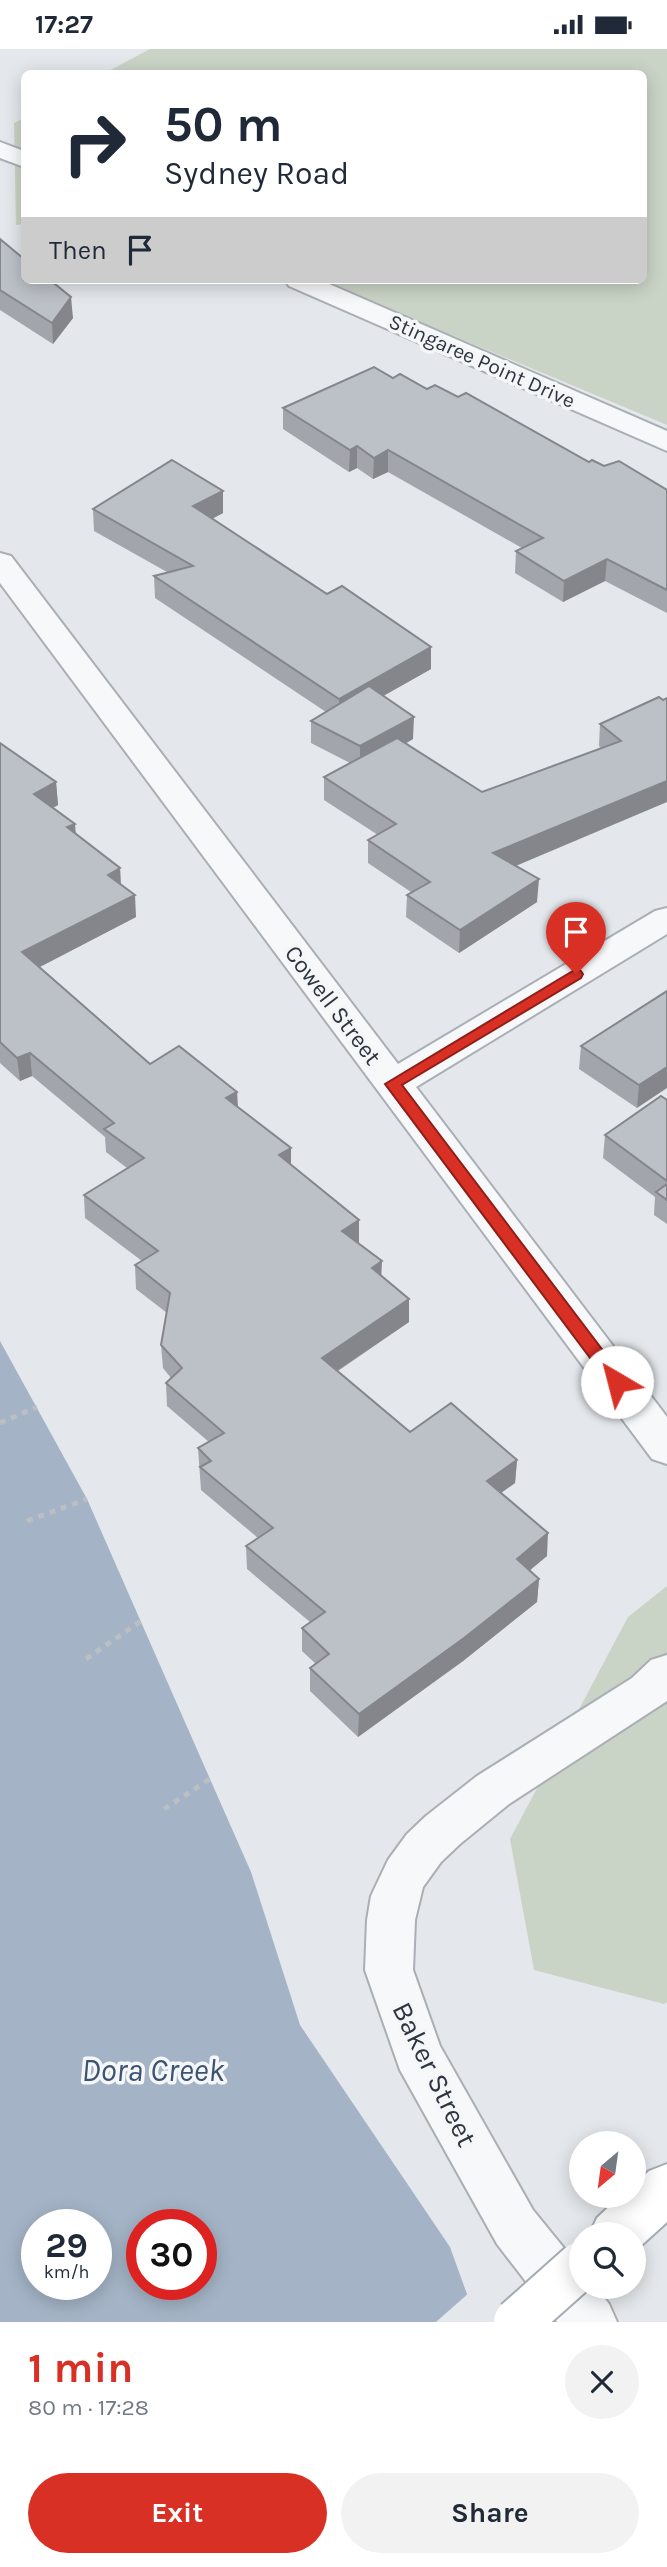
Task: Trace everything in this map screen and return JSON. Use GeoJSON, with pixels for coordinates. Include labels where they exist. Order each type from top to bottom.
{"type":"FeatureCollection","features":[{"type":"Feature","properties":{"kind":"main road"},"geometry":{"type":"LineString","coordinates":[[629,2222],[667,2188]]}},
{"type":"Feature","properties":{"kind":"main road"},"geometry":{"type":"LineString","coordinates":[[517,2322],[569,2276]]}},
{"type":"Feature","properties":{"kind":"street"},"geometry":{"type":"LineString","coordinates":[[0,149],[21,159]]}},
{"type":"Feature","properties":{"kind":"street","name":"Stingaree Point Drive"},"geometry":{"type":"LineString","coordinates":[[307,284],[667,442]]}},
{"type":"Feature","properties":{"kind":"street","name":"Cowell Street"},"geometry":{"type":"LineString","coordinates":[[0,562],[667,1448]]}},
{"type":"Feature","properties":{"kind":"street"},"geometry":{"type":"LineString","coordinates":[[393,1084],[667,919]]}},
{"type":"Feature","properties":{"kind":"street","name":"Baker Street"},"geometry":{"type":"LineString","coordinates":[[590,2322],[515,2227],[418,2054],[389,1970],[391,1920],[396,1896],[405,1874],[424,1848],[443,1830],[493,1790],[648,1691],[667,1673]]}},
{"type":"Feature","properties":{"kind":"path"},"geometry":{"type":"LineString","coordinates":[[0,1423],[37,1407]]}},
{"type":"Feature","properties":{"kind":"path"},"geometry":{"type":"LineString","coordinates":[[27,1521],[87,1499]]}},
{"type":"Feature","properties":{"kind":"path"},"geometry":{"type":"LineString","coordinates":[[86,1659],[141,1621]]}},
{"type":"Feature","properties":{"kind":"path"},"geometry":{"type":"LineString","coordinates":[[164,1809],[211,1779]]}},
{"type":"Feature","properties":{"kind":"green space"},"geometry":{"type":"Polygon","coordinates":[[[150,49],[667,49],[667,425],[330,284],[647,284],[647,70],[111,70],[150,49]]]}},
{"type":"Feature","properties":{"kind":"green space"},"geometry":{"type":"Polygon","coordinates":[[[21,120],[21,224],[16,225],[14,123],[21,120]]]}},
{"type":"Feature","properties":{"kind":"green space"},"geometry":{"type":"Polygon","coordinates":[[[667,1586],[667,2002],[664,2004],[534,1970],[510,1839],[628,1617],[667,1586]]]}},
{"type":"Feature","properties":{"kind":"water","name":"Dora Creek"},"geometry":{"type":"Polygon","coordinates":[[[0,1341],[87,1499],[251,1872],[300,2025],[450,2247],[477,2322],[0,2322],[0,1341]]]}},
{"type":"Feature","properties":{"kind":"pier"},"geometry":{"type":"Polygon","coordinates":[[[470,2292],[480,2322],[436,2322],[470,2292]]]}},
{"type":"Feature","properties":{"kind":"building"},"geometry":{"type":"Polygon","coordinates":[[[0,239],[21,256],[21,284],[55,284],[71,297],[52,323],[0,290],[0,239]]]}},
{"type":"Feature","properties":{"kind":"building"},"geometry":{"type":"Polygon","coordinates":[[[374,367],[393,378],[400,374],[427,389],[435,385],[458,397],[466,393],[589,462],[592,460],[604,466],[619,461],[667,490],[667,590],[607,559],[564,581],[516,551],[543,538],[388,450],[374,458],[357,446],[350,450],[283,408],[374,367]]]}},
{"type":"Feature","properties":{"kind":"building"},"geometry":{"type":"Polygon","coordinates":[[[172,460],[223,491],[193,506],[327,594],[342,586],[431,647],[339,699],[154,576],[193,566],[93,509],[172,460]]]}},
{"type":"Feature","properties":{"kind":"building"},"geometry":{"type":"Polygon","coordinates":[[[369,686],[414,717],[360,746],[311,721],[369,686]]]}},
{"type":"Feature","properties":{"kind":"building"},"geometry":{"type":"Polygon","coordinates":[[[659,697],[663,700],[667,698],[667,781],[493,853],[539,879],[460,930],[407,895],[430,882],[368,840],[396,824],[324,777],[397,738],[482,792],[621,741],[600,724],[659,697]]]}},
{"type":"Feature","properties":{"kind":"building"},"geometry":{"type":"Polygon","coordinates":[[[0,743],[56,782],[34,794],[75,824],[67,827],[120,868],[108,875],[135,895],[22,952],[150,1064],[179,1046],[237,1092],[226,1098],[291,1148],[279,1155],[359,1220],[342,1231],[382,1261],[372,1268],[409,1299],[322,1358],[410,1432],[451,1403],[517,1460],[487,1481],[548,1533],[517,1559],[539,1579],[464,1638],[359,1714],[310,1668],[329,1654],[302,1628],[325,1612],[246,1546],[273,1528],[200,1467],[211,1461],[198,1448],[224,1433],[166,1383],[182,1368],[161,1345],[170,1293],[135,1265],[158,1251],[84,1195],[144,1158],[104,1129],[114,1123],[30,1053],[17,1058],[0,1042],[0,743]]]}},
{"type":"Feature","properties":{"kind":"building"},"geometry":{"type":"Polygon","coordinates":[[[667,991],[667,1067],[639,1085],[581,1046],[667,991]]]}},
{"type":"Feature","properties":{"kind":"building"},"geometry":{"type":"Polygon","coordinates":[[[661,1096],[667,1100],[667,1181],[605,1135],[661,1096]]]}},
{"type":"Feature","properties":{"kind":"building"},"geometry":{"type":"Polygon","coordinates":[[[667,1184],[667,1200],[656,1192],[667,1184]]]}},
{"type":"Feature","properties":{"kind":"route"},"geometry":{"type":"LineString","coordinates":[[576,974],[393,1084],[617,1382]]}}]}
